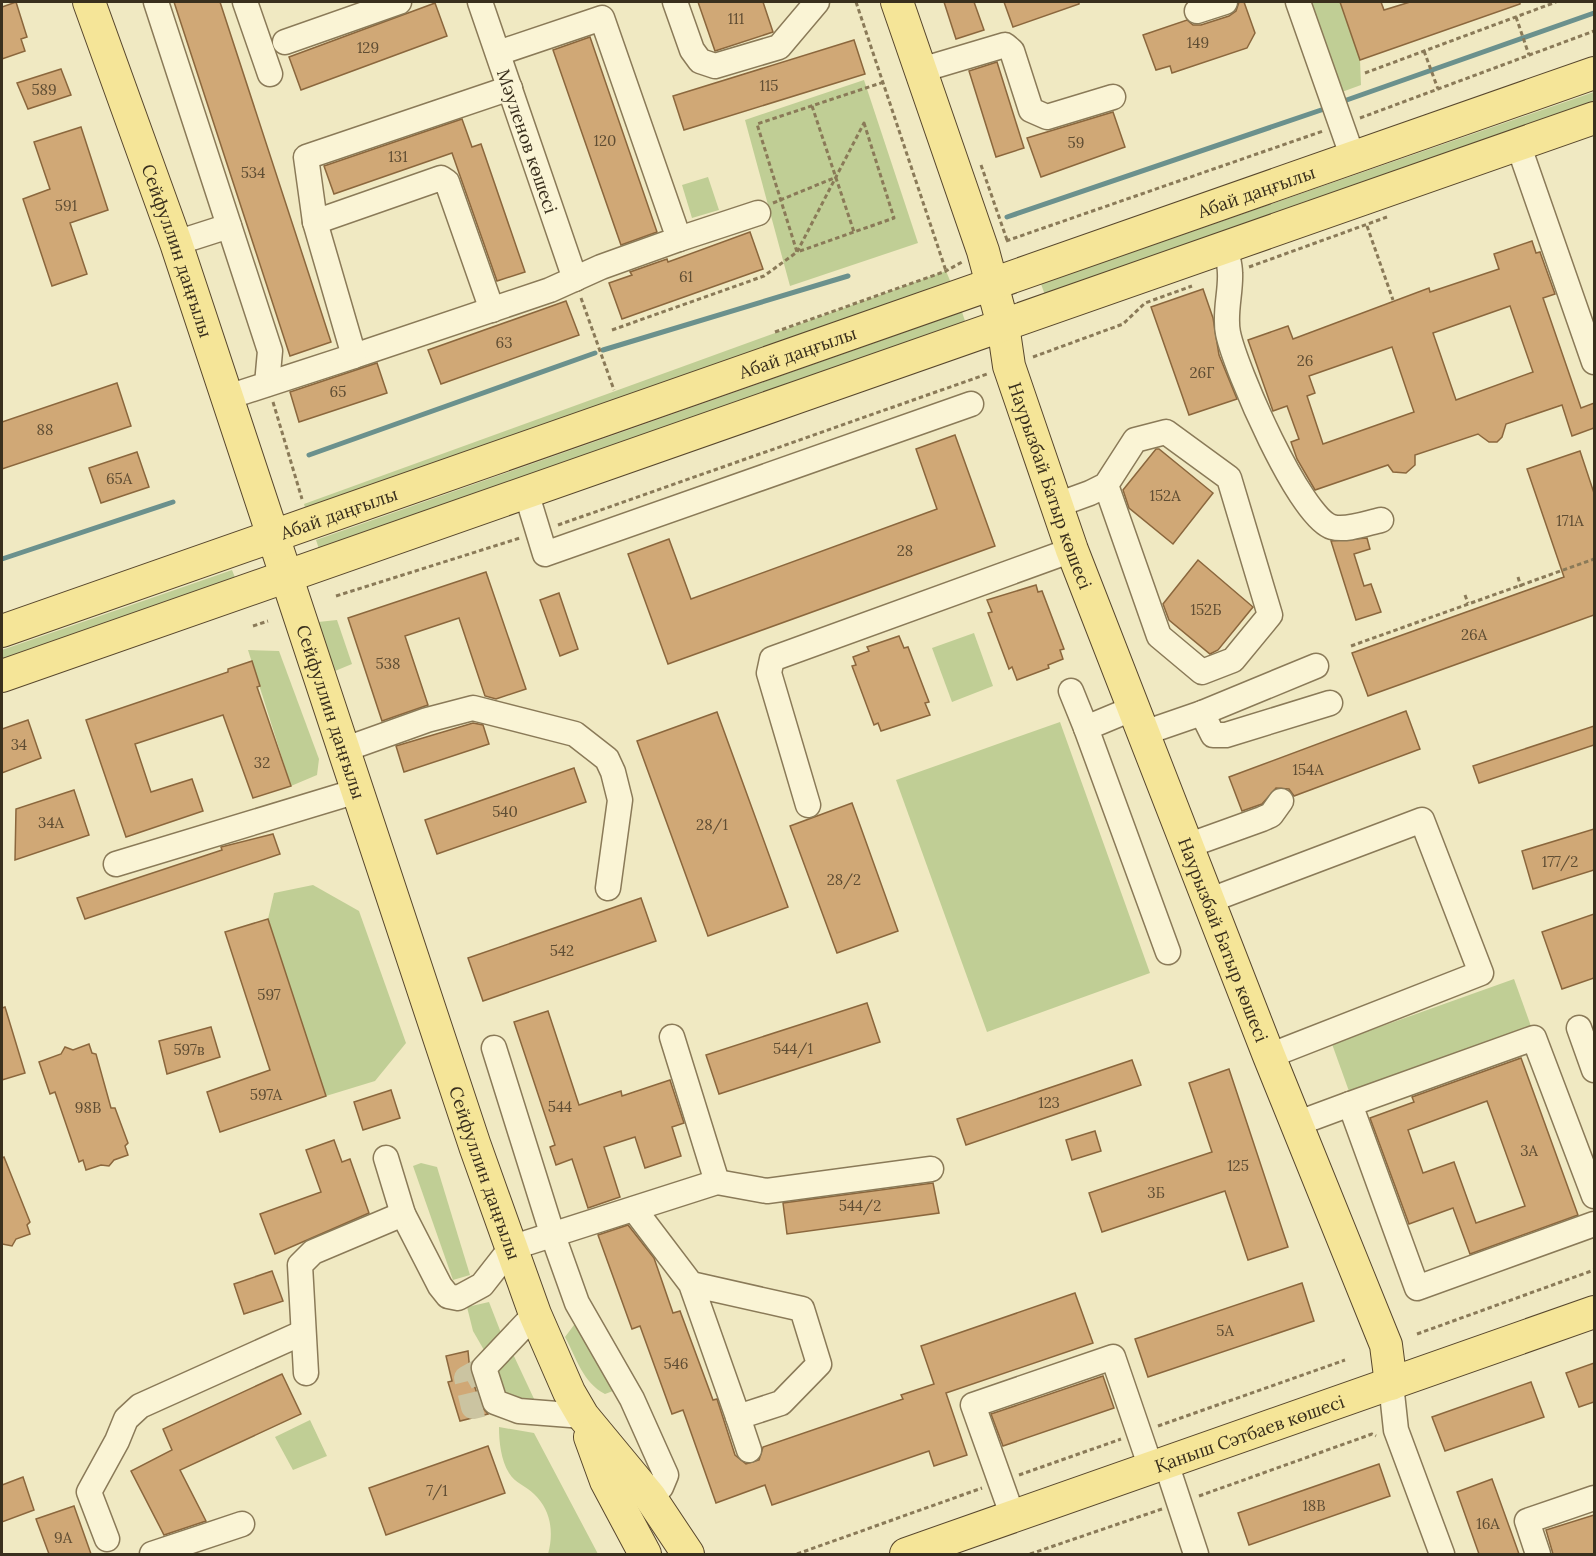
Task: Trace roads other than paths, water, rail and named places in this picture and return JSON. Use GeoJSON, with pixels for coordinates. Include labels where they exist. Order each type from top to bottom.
{"type":"FeatureCollection","features":[{"type":"Feature","properties":{"kind":"main road","name":"Сейфуллин даңғылы"},"geometry":{"type":"LineString","coordinates":[[89,2],[176,243],[343,750],[535,1314],[569,1392],[583,1416],[650,1497],[688,1554]]}},
{"type":"Feature","properties":{"kind":"main road"},"geometry":{"type":"LineString","coordinates":[[897,2],[992,283],[1003,325]]}},
{"type":"Feature","properties":{"kind":"main road","name":"Абай даңғылы"},"geometry":{"type":"LineString","coordinates":[[2,631],[273,534],[1594,73]]}},
{"type":"Feature","properties":{"kind":"main road"},"geometry":{"type":"LineString","coordinates":[[2,676],[288,578],[1003,325],[1227,259],[1518,144],[1594,118]]}},
{"type":"Feature","properties":{"kind":"main road","name":"Наурызбай Батыр көшесі"},"geometry":{"type":"LineString","coordinates":[[1003,325],[1009,366],[1072,550],[1269,1056],[1386,1345],[1391,1384]]}},
{"type":"Feature","properties":{"kind":"main road","name":"Қаныш Сәтбаев көшесі"},"geometry":{"type":"LineString","coordinates":[[906,1554],[1594,1312]]}},
{"type":"Feature","properties":{"kind":"main road","name":"Сейфуллин даңғылы"},"geometry":{"type":"LineString","coordinates":[[583,1416],[606,1481],[642,1552]]}},
{"type":"Feature","properties":{"kind":"street"},"geometry":{"type":"LineString","coordinates":[[156,2],[270,351],[267,384]]}},
{"type":"Feature","properties":{"kind":"street"},"geometry":{"type":"LineString","coordinates":[[245,2],[270,74]]}},
{"type":"Feature","properties":{"kind":"street"},"geometry":{"type":"LineString","coordinates":[[285,42],[399,2]]}},
{"type":"Feature","properties":{"kind":"street","name":"Мәуленов көшесі"},"geometry":{"type":"LineString","coordinates":[[480,2],[575,279]]}},
{"type":"Feature","properties":{"kind":"street"},"geometry":{"type":"LineString","coordinates":[[675,2],[692,50],[700,61],[715,66],[779,47],[817,2]]}},
{"type":"Feature","properties":{"kind":"street"},"geometry":{"type":"LineString","coordinates":[[1197,11],[1225,2]]}},
{"type":"Feature","properties":{"kind":"street"},"geometry":{"type":"LineString","coordinates":[[1298,2],[1353,158]]}},
{"type":"Feature","properties":{"kind":"street"},"geometry":{"type":"LineString","coordinates":[[498,53],[602,18],[679,238]]}},
{"type":"Feature","properties":{"kind":"street"},"geometry":{"type":"LineString","coordinates":[[921,70],[1005,45],[1011,51],[1031,110],[1038,115],[1047,117],[1113,97]]}},
{"type":"Feature","properties":{"kind":"street"},"geometry":{"type":"LineString","coordinates":[[354,356],[315,222],[306,157],[510,88]]}},
{"type":"Feature","properties":{"kind":"street"},"geometry":{"type":"LineString","coordinates":[[1518,144],[1594,362]]}},
{"type":"Feature","properties":{"kind":"street"},"geometry":{"type":"LineString","coordinates":[[315,222],[441,178],[447,182],[492,310]]}},
{"type":"Feature","properties":{"kind":"street"},"geometry":{"type":"LineString","coordinates":[[228,397],[492,310],[679,238],[758,213]]}},
{"type":"Feature","properties":{"kind":"street"},"geometry":{"type":"LineString","coordinates":[[176,243],[229,226]]}},
{"type":"Feature","properties":{"kind":"street"},"geometry":{"type":"LineString","coordinates":[[1227,259],[1228,332],[1258,414],[1305,502],[1317,518],[1330,527],[1346,528],[1381,520]]}},
{"type":"Feature","properties":{"kind":"street"},"geometry":{"type":"LineString","coordinates":[[526,492],[545,554],[971,404]]}},
{"type":"Feature","properties":{"kind":"street"},"geometry":{"type":"LineString","coordinates":[[1057,505],[1090,494],[1106,485],[1135,440],[1166,432],[1229,478],[1270,615],[1233,660],[1202,672],[1159,636],[1106,485]]}},
{"type":"Feature","properties":{"kind":"street"},"geometry":{"type":"LineString","coordinates":[[808,805],[769,674],[772,659],[1072,550]]}},
{"type":"Feature","properties":{"kind":"street"},"geometry":{"type":"LineString","coordinates":[[1086,728],[1202,713],[1316,666]]}},
{"type":"Feature","properties":{"kind":"street"},"geometry":{"type":"LineString","coordinates":[[1071,691],[1168,952]]}},
{"type":"Feature","properties":{"kind":"street"},"geometry":{"type":"LineString","coordinates":[[1202,713],[1213,735],[1226,735],[1330,703]]}},
{"type":"Feature","properties":{"kind":"street"},"geometry":{"type":"LineString","coordinates":[[343,750],[428,720],[472,708],[575,734],[607,759],[620,800],[608,888]]}},
{"type":"Feature","properties":{"kind":"street"},"geometry":{"type":"LineString","coordinates":[[116,864],[357,791]]}},
{"type":"Feature","properties":{"kind":"street"},"geometry":{"type":"LineString","coordinates":[[1187,846],[1271,814],[1281,801]]}},
{"type":"Feature","properties":{"kind":"street"},"geometry":{"type":"LineString","coordinates":[[1208,901],[1422,819],[1481,973],[1269,1056]]}},
{"type":"Feature","properties":{"kind":"street"},"geometry":{"type":"LineString","coordinates":[[1580,1028],[1594,1070]]}},
{"type":"Feature","properties":{"kind":"street"},"geometry":{"type":"LineString","coordinates":[[672,1037],[717,1182]]}},
{"type":"Feature","properties":{"kind":"street"},"geometry":{"type":"LineString","coordinates":[[1296,1124],[1534,1038],[1594,1196]]}},
{"type":"Feature","properties":{"kind":"street"},"geometry":{"type":"LineString","coordinates":[[494,1048],[552,1233],[578,1303],[632,1399],[666,1474],[661,1487],[650,1497]]}},
{"type":"Feature","properties":{"kind":"street"},"geometry":{"type":"LineString","coordinates":[[1350,1104],[1417,1288],[1594,1224]]}},
{"type":"Feature","properties":{"kind":"street"},"geometry":{"type":"LineString","coordinates":[[386,1158],[403,1214],[448,1296],[464,1297],[482,1285],[511,1248],[717,1182],[767,1191],[931,1169]]}},
{"type":"Feature","properties":{"kind":"street"},"geometry":{"type":"LineString","coordinates":[[634,1209],[692,1284],[749,1450]]}},
{"type":"Feature","properties":{"kind":"street"},"geometry":{"type":"LineString","coordinates":[[306,1373],[300,1265],[313,1252],[403,1214]]}},
{"type":"Feature","properties":{"kind":"street"},"geometry":{"type":"LineString","coordinates":[[692,1284],[802,1309],[819,1364],[781,1403],[738,1417]]}},
{"type":"Feature","properties":{"kind":"street"},"geometry":{"type":"LineString","coordinates":[[535,1314],[484,1368],[495,1402],[519,1411],[583,1416]]}},
{"type":"Feature","properties":{"kind":"street"},"geometry":{"type":"LineString","coordinates":[[107,1539],[89,1492],[117,1442],[126,1419],[140,1406],[302,1333]]}},
{"type":"Feature","properties":{"kind":"street"},"geometry":{"type":"LineString","coordinates":[[1012,1517],[974,1405],[1113,1357],[1139,1433],[1159,1465],[1178,1503],[1196,1554]]}},
{"type":"Feature","properties":{"kind":"street","name":"Наурызбай Батыр көшесі"},"geometry":{"type":"LineString","coordinates":[[1391,1384],[1396,1430],[1442,1554]]}},
{"type":"Feature","properties":{"kind":"street"},"geometry":{"type":"LineString","coordinates":[[1538,1554],[1527,1521],[1594,1498]]}},
{"type":"Feature","properties":{"kind":"street"},"geometry":{"type":"LineString","coordinates":[[152,1554],[242,1524]]}},
{"type":"Feature","properties":{"kind":"waterway"},"geometry":{"type":"LineString","coordinates":[[1341,102],[1594,13]]}},
{"type":"Feature","properties":{"kind":"waterway"},"geometry":{"type":"LineString","coordinates":[[1007,217],[1330,107]]}},
{"type":"Feature","properties":{"kind":"waterway"},"geometry":{"type":"LineString","coordinates":[[603,350],[848,276]]}},
{"type":"Feature","properties":{"kind":"waterway"},"geometry":{"type":"LineString","coordinates":[[309,455],[595,353]]}},
{"type":"Feature","properties":{"kind":"waterway"},"geometry":{"type":"LineString","coordinates":[[2,559],[173,502]]}},
{"type":"Feature","properties":{"kind":"tunnel"},"geometry":{"type":"LineString","coordinates":[[484,1368],[466,1378],[473,1407],[495,1402]]}}]}
